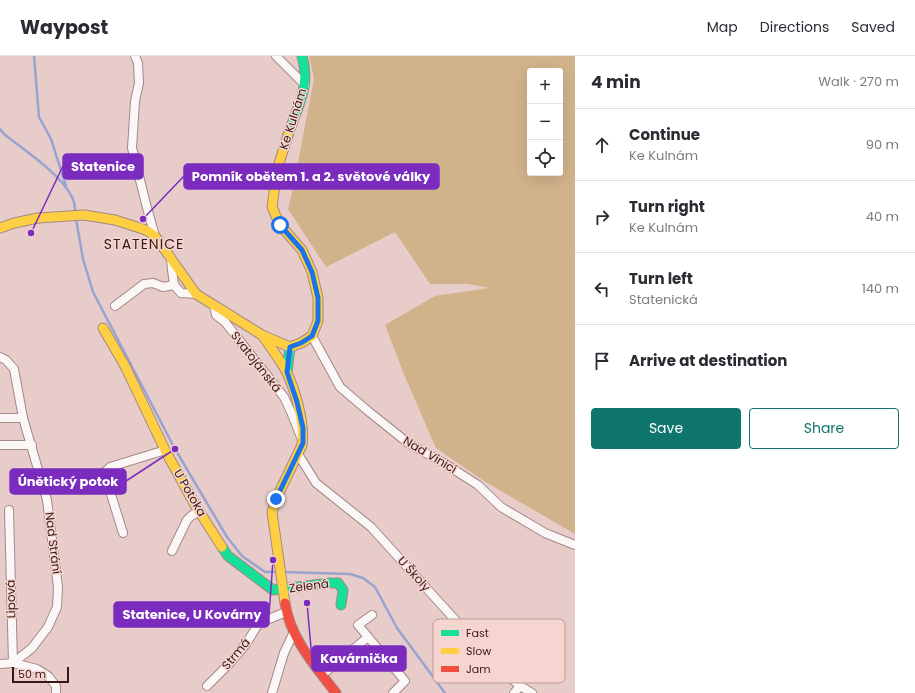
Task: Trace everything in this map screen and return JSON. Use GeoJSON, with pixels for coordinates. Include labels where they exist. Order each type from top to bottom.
{"type":"FeatureCollection","features":[{"type":"Feature","properties":{"kind":"street"},"geometry":{"type":"LineString","coordinates":[[136,56],[138,63],[139,83],[135,101],[132,148],[155,236]]}},
{"type":"Feature","properties":{"kind":"street"},"geometry":{"type":"LineString","coordinates":[[276,56],[305,85]]}},
{"type":"Feature","properties":{"kind":"street","name":"Ke Kulnám"},"geometry":{"type":"LineString","coordinates":[[302,56],[305,85],[277,170],[272,207],[280,225],[302,250],[312,272],[318,298],[318,321],[312,336]]}},
{"type":"Feature","properties":{"kind":"street"},"geometry":{"type":"LineString","coordinates":[[0,228],[14,223],[38,218],[84,215],[115,220],[146,230],[155,236],[196,294],[214,306],[262,335],[290,347],[301,343],[312,336]]}},
{"type":"Feature","properties":{"kind":"street"},"geometry":{"type":"LineString","coordinates":[[171,258],[174,285],[181,293],[196,294]]}},
{"type":"Feature","properties":{"kind":"street"},"geometry":{"type":"LineString","coordinates":[[115,306],[144,284],[153,283],[163,286],[174,285]]}},
{"type":"Feature","properties":{"kind":"street","name":"Svatojánská"},"geometry":{"type":"LineString","coordinates":[[214,306],[216,315],[225,322],[284,397],[303,443]]}},
{"type":"Feature","properties":{"kind":"street","name":"U Potoka"},"geometry":{"type":"LineString","coordinates":[[103,328],[124,366],[165,450],[199,511],[228,556],[273,590],[282,585]]}},
{"type":"Feature","properties":{"kind":"street"},"geometry":{"type":"LineString","coordinates":[[262,335],[287,372],[297,402],[303,428],[303,443],[276,499],[272,512],[286,612],[294,634],[302,648],[336,693]]}},
{"type":"Feature","properties":{"kind":"street","name":"Nad Vinicí"},"geometry":{"type":"LineString","coordinates":[[312,336],[340,387],[368,412],[408,443],[442,462],[478,485],[501,507],[545,533],[575,545]]}},
{"type":"Feature","properties":{"kind":"street"},"geometry":{"type":"LineString","coordinates":[[287,372],[290,347]]}},
{"type":"Feature","properties":{"kind":"street","name":"Nad Strání"},"geometry":{"type":"LineString","coordinates":[[0,357],[6,360],[14,369],[23,418],[47,500],[58,587],[57,607],[48,627],[32,648],[13,663]]}},
{"type":"Feature","properties":{"kind":"street"},"geometry":{"type":"LineString","coordinates":[[0,418],[23,418]]}},
{"type":"Feature","properties":{"kind":"street"},"geometry":{"type":"LineString","coordinates":[[0,446],[32,445]]}},
{"type":"Feature","properties":{"kind":"street"},"geometry":{"type":"LineString","coordinates":[[123,533],[104,475],[105,472],[110,467],[165,450]]}},
{"type":"Feature","properties":{"kind":"street","name":"U Školy"},"geometry":{"type":"LineString","coordinates":[[298,454],[316,483],[371,527],[454,619]]}},
{"type":"Feature","properties":{"kind":"street","name":"Lipová"},"geometry":{"type":"LineString","coordinates":[[9,510],[13,663]]}},
{"type":"Feature","properties":{"kind":"street"},"geometry":{"type":"LineString","coordinates":[[172,551],[187,520],[199,511]]}},
{"type":"Feature","properties":{"kind":"street","name":"Zelená"},"geometry":{"type":"LineString","coordinates":[[282,585],[338,584],[343,590],[341,605]]}},
{"type":"Feature","properties":{"kind":"street","name":"Strmá"},"geometry":{"type":"LineString","coordinates":[[207,686],[246,644],[257,626],[264,621],[286,612]]}},
{"type":"Feature","properties":{"kind":"street"},"geometry":{"type":"LineString","coordinates":[[372,616],[358,625],[405,682],[393,693]]}},
{"type":"Feature","properties":{"kind":"street"},"geometry":{"type":"LineString","coordinates":[[272,693],[284,653],[294,634]]}},
{"type":"Feature","properties":{"kind":"street"},"geometry":{"type":"LineString","coordinates":[[322,675],[368,637]]}},
{"type":"Feature","properties":{"kind":"street"},"geometry":{"type":"LineString","coordinates":[[0,664],[13,663],[37,669],[48,676],[56,686],[56,693]]}},
{"type":"Feature","properties":{"kind":"street","name":"U Školy"},"geometry":{"type":"LineString","coordinates":[[517,683],[532,693]]}},
{"type":"Feature","properties":{"kind":"street"},"geometry":{"type":"LineString","coordinates":[[514,693],[520,686]]}},
{"type":"Feature","properties":{"kind":"shaded area"},"geometry":{"type":"Polygon","coordinates":[[[309,56],[575,56],[575,534],[484,481],[436,448],[405,377],[385,325],[435,296],[489,288],[468,284],[430,284],[395,232],[326,267],[288,209],[314,78],[309,56]]]}},
{"type":"Feature","properties":{"kind":"waterway"},"geometry":{"type":"LineString","coordinates":[[34,56],[39,117],[51,139],[66,186]]}},
{"type":"Feature","properties":{"kind":"waterway"},"geometry":{"type":"LineString","coordinates":[[0,129],[4,134],[59,179],[72,197],[75,212]]}},
{"type":"Feature","properties":{"kind":"waterway"},"geometry":{"type":"LineString","coordinates":[[76,219],[83,259],[93,292],[175,449],[227,537],[242,556],[265,572],[277,572]]}},
{"type":"Feature","properties":{"kind":"waterway"},"geometry":{"type":"LineString","coordinates":[[284,572],[350,574],[363,578],[375,587],[397,628],[433,677]]}},
{"type":"Feature","properties":{"kind":"waterway"},"geometry":{"type":"LineString","coordinates":[[438,683],[445,693]]}},
{"type":"Feature","properties":{"kind":"traffic: fast"},"geometry":{"type":"LineString","coordinates":[[288,135],[299,106],[304,87],[305,77],[302,56]]}},
{"type":"Feature","properties":{"kind":"traffic: fast"},"geometry":{"type":"LineString","coordinates":[[287,372],[290,347]]}},
{"type":"Feature","properties":{"kind":"traffic: fast"},"geometry":{"type":"LineString","coordinates":[[222,547],[228,556],[273,590],[338,583],[343,590],[341,605]]}},
{"type":"Feature","properties":{"kind":"traffic: slow"},"geometry":{"type":"LineString","coordinates":[[288,135],[277,170],[272,207],[280,225],[302,250],[312,272],[318,298],[318,321],[312,336],[301,343],[290,347]]}},
{"type":"Feature","properties":{"kind":"traffic: slow"},"geometry":{"type":"LineString","coordinates":[[0,228],[14,223],[38,218],[84,215],[115,220],[146,230],[155,236],[196,294],[262,335],[290,347]]}},
{"type":"Feature","properties":{"kind":"traffic: slow"},"geometry":{"type":"LineString","coordinates":[[103,328],[125,366],[165,450],[195,505],[222,547]]}},
{"type":"Feature","properties":{"kind":"traffic: slow"},"geometry":{"type":"LineString","coordinates":[[262,335],[280,360],[289,377],[301,416],[303,436],[302,445],[278,495],[272,512],[285,603]]}},
{"type":"Feature","properties":{"kind":"traffic: jam"},"geometry":{"type":"LineString","coordinates":[[285,603],[292,628],[304,651],[336,693]]}},
{"type":"Feature","properties":{"kind":"place","name":"Pomník obětem 1. a 2. světové války"},"geometry":{"type":"Point","coordinates":[143,219]}},
{"type":"Feature","properties":{"kind":"place","name":"Statenice"},"geometry":{"type":"Point","coordinates":[31,233]}},
{"type":"Feature","properties":{"kind":"place","name":"Únětický potok"},"geometry":{"type":"Point","coordinates":[175,449]}},
{"type":"Feature","properties":{"kind":"place","name":"Statenice, U Kovárny"},"geometry":{"type":"Point","coordinates":[273,560]}},
{"type":"Feature","properties":{"kind":"place","name":"Kavárnička"},"geometry":{"type":"Point","coordinates":[307,603]}},
{"type":"Feature","properties":{"kind":"district","name":"STATENICE"},"geometry":{"type":"Point","coordinates":[144,244]}},
{"type":"Feature","properties":{"kind":"route"},"geometry":{"type":"LineString","coordinates":[[276,499],[303,443],[303,428],[297,402],[287,372],[290,347],[301,343],[312,336],[318,321],[318,298],[312,272],[302,250],[280,225]]}}]}
